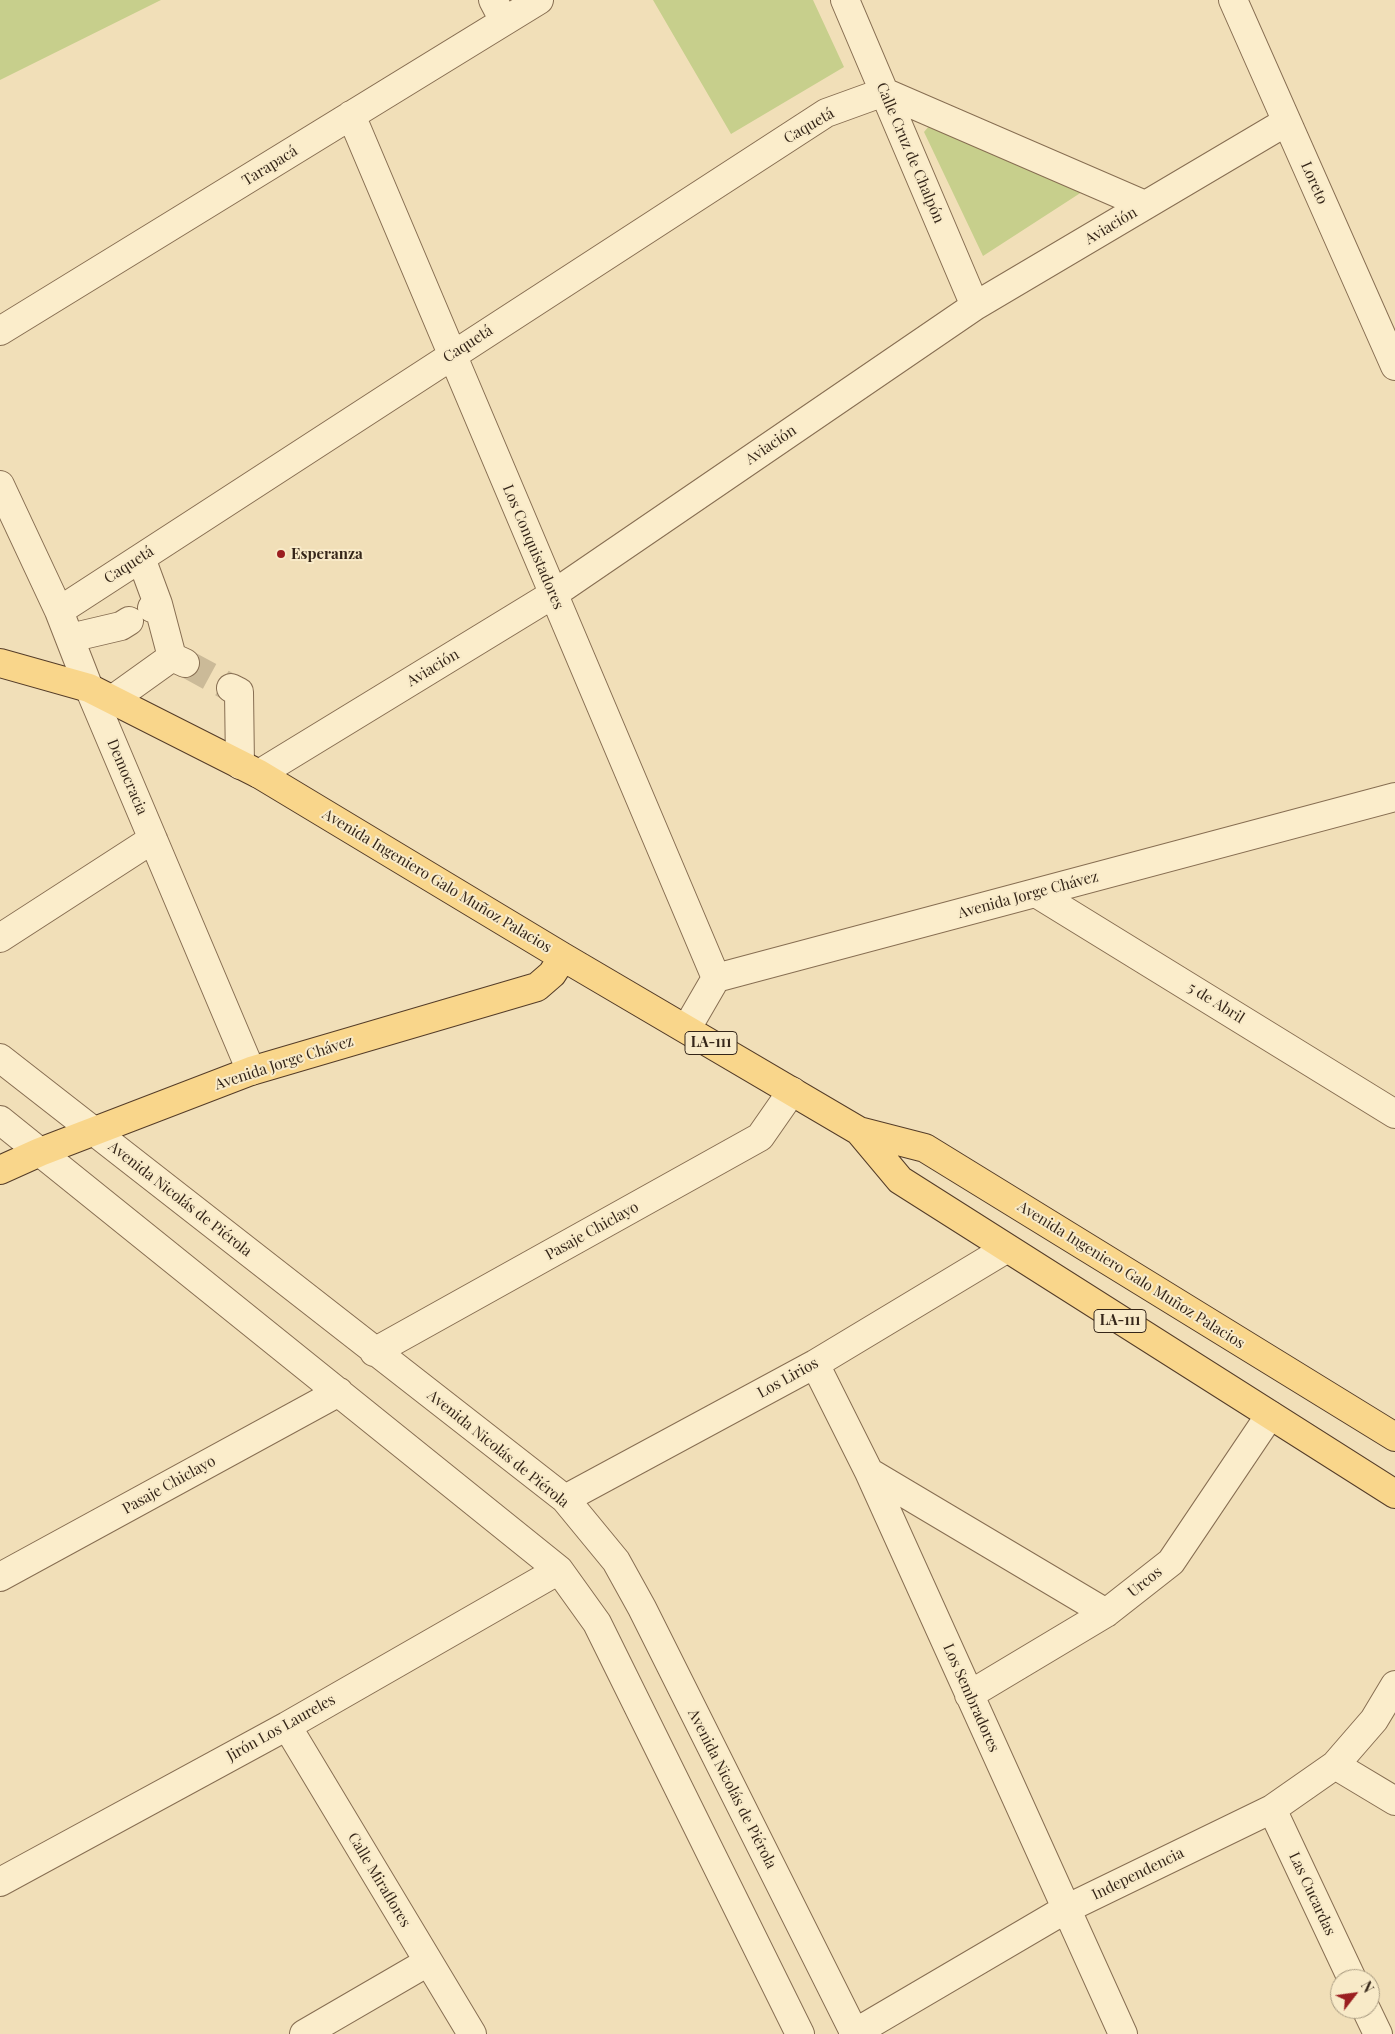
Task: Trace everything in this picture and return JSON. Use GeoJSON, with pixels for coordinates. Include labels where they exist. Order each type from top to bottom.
{"type":"FeatureCollection","features":[{"type":"Feature","properties":{"kind":"main road","name":"Avenida Ingeniero Galo Muñoz Palacios"},"geometry":{"type":"LineString","coordinates":[[0,663],[101,694],[250,769],[858,1131],[925,1148],[1395,1437]]}},
{"type":"Feature","properties":{"kind":"main road","name":"Avenida Jorge Chávez"},"geometry":{"type":"LineString","coordinates":[[0,1170],[40,1152],[251,1071],[537,987],[552,974],[563,957]]}},
{"type":"Feature","properties":{"kind":"main road","name":"Avenida Ingeniero Galo Muñoz Palacios"},"geometry":{"type":"LineString","coordinates":[[858,1131],[900,1180],[1395,1494]]}},
{"type":"Feature","properties":{"kind":"street","name":"Tarapacá"},"geometry":{"type":"LineString","coordinates":[[0,331],[351,115],[499,11],[539,0]]}},
{"type":"Feature","properties":{"kind":"street","name":"Calle Cruz de Chalpón"},"geometry":{"type":"LineString","coordinates":[[845,0],[975,306]]}},
{"type":"Feature","properties":{"kind":"street","name":"Loreto"},"geometry":{"type":"LineString","coordinates":[[1233,0],[1286,122],[1392,349]]}},
{"type":"Feature","properties":{"kind":"street"},"geometry":{"type":"LineString","coordinates":[[884,92],[1145,206]]}},
{"type":"Feature","properties":{"kind":"street","name":"Caquetá"},"geometry":{"type":"LineString","coordinates":[[59,611],[452,354],[826,113],[884,92]]}},
{"type":"Feature","properties":{"kind":"street","name":"Los Conquistadores"},"geometry":{"type":"LineString","coordinates":[[351,115],[552,595],[716,978]]}},
{"type":"Feature","properties":{"kind":"street","name":"Aviación"},"geometry":{"type":"LineString","coordinates":[[250,769],[552,595],[975,306],[1286,122]]}},
{"type":"Feature","properties":{"kind":"street","name":"Democracia"},"geometry":{"type":"LineString","coordinates":[[0,485],[70,638],[101,694],[153,840],[251,1071]]}},
{"type":"Feature","properties":{"kind":"street"},"geometry":{"type":"LineString","coordinates":[[101,694],[178,660],[155,606],[141,558]]}},
{"type":"Feature","properties":{"kind":"street"},"geometry":{"type":"LineString","coordinates":[[70,638],[121,626],[129,621]]}},
{"type":"Feature","properties":{"kind":"street"},"geometry":{"type":"LineString","coordinates":[[231,688],[239,692],[250,769]]}},
{"type":"Feature","properties":{"kind":"street","name":"Avenida Jorge Chávez"},"geometry":{"type":"LineString","coordinates":[[716,978],[1389,802]]}},
{"type":"Feature","properties":{"kind":"street"},"geometry":{"type":"LineString","coordinates":[[0,938],[153,840]]}},
{"type":"Feature","properties":{"kind":"street","name":"5 de Abril"},"geometry":{"type":"LineString","coordinates":[[1036,893],[1395,1114]]}},
{"type":"Feature","properties":{"kind":"street"},"geometry":{"type":"LineString","coordinates":[[687,1028],[716,978]]}},
{"type":"Feature","properties":{"kind":"street","name":"Avenida Nicolás de Piérola"},"geometry":{"type":"LineString","coordinates":[[0,1058],[374,1352],[565,1499],[616,1561],[642,1608],[854,2034]]}},
{"type":"Feature","properties":{"kind":"street","name":"Pasaje Chiclayo"},"geometry":{"type":"LineString","coordinates":[[374,1352],[760,1137],[792,1091]]}},
{"type":"Feature","properties":{"kind":"street"},"geometry":{"type":"LineString","coordinates":[[0,1120],[560,1570],[597,1623],[800,2034]]}},
{"type":"Feature","properties":{"kind":"street","name":"Los Lirios"},"geometry":{"type":"LineString","coordinates":[[565,1499],[815,1364],[1006,1249]]}},
{"type":"Feature","properties":{"kind":"street","name":"Los Sembradores"},"geometry":{"type":"LineString","coordinates":[[815,1364],[869,1472],[1123,2034]]}},
{"type":"Feature","properties":{"kind":"street","name":"Pasaje Chiclayo"},"geometry":{"type":"LineString","coordinates":[[0,1577],[339,1392]]}},
{"type":"Feature","properties":{"kind":"street","name":"Urcos"},"geometry":{"type":"LineString","coordinates":[[969,1695],[1106,1613],[1170,1562],[1270,1415]]}},
{"type":"Feature","properties":{"kind":"street"},"geometry":{"type":"LineString","coordinates":[[869,1472],[1106,1613]]}},
{"type":"Feature","properties":{"kind":"street","name":"Jirón Los Laureles"},"geometry":{"type":"LineString","coordinates":[[0,1882],[287,1726],[560,1570]]}},
{"type":"Feature","properties":{"kind":"street","name":"Independencia"},"geometry":{"type":"LineString","coordinates":[[854,2034],[1066,1909],[1272,1809],[1335,1765],[1374,1720],[1395,1685]]}},
{"type":"Feature","properties":{"kind":"street","name":"Calle Miraflores"},"geometry":{"type":"LineString","coordinates":[[287,1726],[472,2034]]}},
{"type":"Feature","properties":{"kind":"street"},"geometry":{"type":"LineString","coordinates":[[1335,1765],[1395,1802]]}},
{"type":"Feature","properties":{"kind":"street","name":"Las Cucardas"},"geometry":{"type":"LineString","coordinates":[[1272,1809],[1347,1969]]}},
{"type":"Feature","properties":{"kind":"street"},"geometry":{"type":"LineString","coordinates":[[304,2034],[428,1962]]}},
{"type":"Feature","properties":{"kind":"street"},"geometry":{"type":"LineString","coordinates":[[1371,2019],[1378,2034]]}},
{"type":"Feature","properties":{"kind":"green space"},"geometry":{"type":"Polygon","coordinates":[[[0,0],[161,0],[0,80],[0,0]]]}},
{"type":"Feature","properties":{"kind":"green space"},"geometry":{"type":"Polygon","coordinates":[[[653,0],[813,0],[844,67],[731,134],[653,0]]]}},
{"type":"Feature","properties":{"kind":"green space"},"geometry":{"type":"Polygon","coordinates":[[[929,126],[1085,190],[983,256],[924,132],[929,126]]]}},
{"type":"Feature","properties":{"kind":"tunnel"},"geometry":{"type":"LineString","coordinates":[[185,663],[231,688]]}},
{"type":"Feature","properties":{"kind":"place","name":"Esperanza"},"geometry":{"type":"Point","coordinates":[281,554]}}]}
